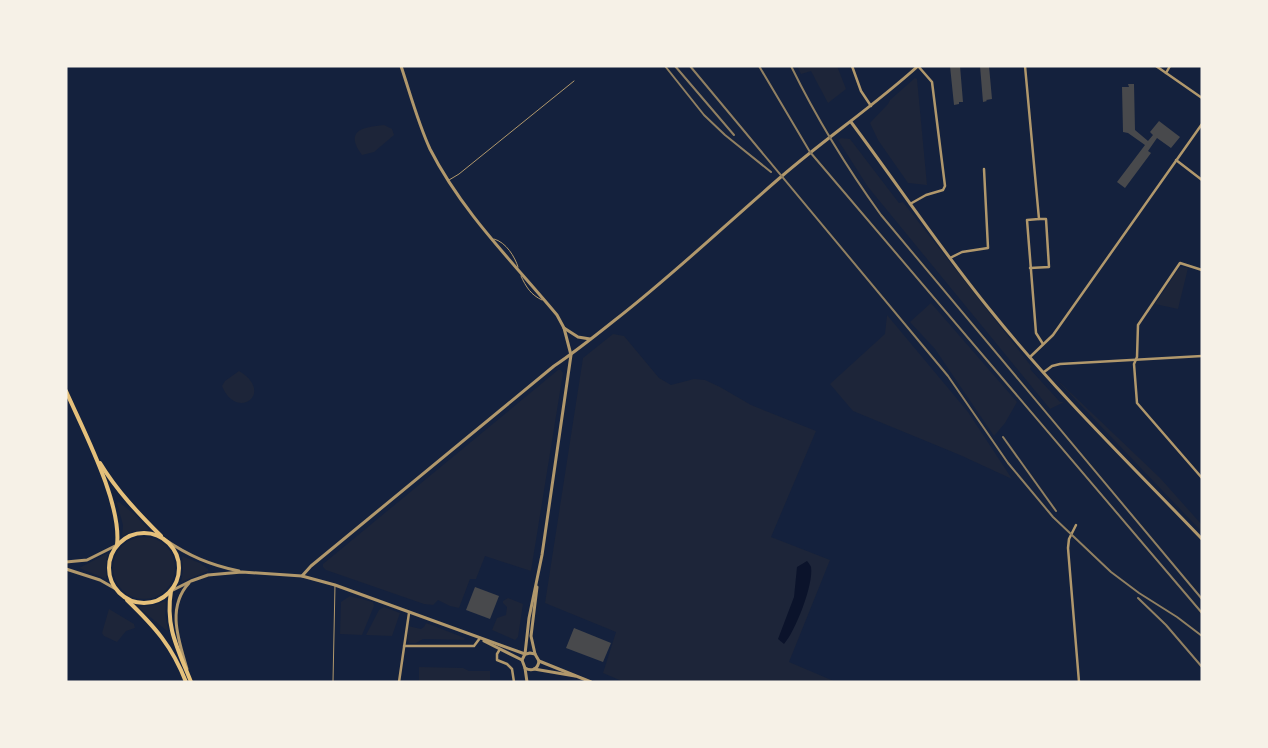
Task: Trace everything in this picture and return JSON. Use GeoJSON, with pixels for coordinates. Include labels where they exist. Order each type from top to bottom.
{"type":"FeatureCollection","features":[{"type":"Feature","properties":{"kind":"highway"},"geometry":{"type":"LineString","coordinates":[[66,391],[95,456],[115,514],[118,527],[117,545]]}},
{"type":"Feature","properties":{"kind":"highway"},"geometry":{"type":"LineString","coordinates":[[95,456],[111,482],[175,552],[178,560],[178,576],[171,591],[168,614],[170,626],[191,682]]}},
{"type":"Feature","properties":{"kind":"highway"},"geometry":{"type":"LineString","coordinates":[[164,539],[157,535],[140,533],[123,539],[112,552],[108,571],[114,588],[153,625],[167,643],[186,682]]}},
{"type":"Feature","properties":{"kind":"highway"},"geometry":{"type":"LineString","coordinates":[[126,599],[135,603],[145,604],[164,598],[171,591]]}},
{"type":"Feature","properties":{"kind":"street"},"geometry":{"type":"LineString","coordinates":[[401,66],[430,147],[461,201],[546,302],[564,328],[571,355],[531,636],[535,654],[539,661],[591,682]]}},
{"type":"Feature","properties":{"kind":"street"},"geometry":{"type":"LineString","coordinates":[[852,66],[861,91],[871,106]]}},
{"type":"Feature","properties":{"kind":"street"},"geometry":{"type":"LineString","coordinates":[[302,576],[310,566],[547,372],[642,298],[810,152],[851,122],[918,66],[932,82],[945,186],[943,190],[926,194],[910,204]]}},
{"type":"Feature","properties":{"kind":"street"},"geometry":{"type":"LineString","coordinates":[[1025,66],[1040,219]]}},
{"type":"Feature","properties":{"kind":"street"},"geometry":{"type":"LineString","coordinates":[[1156,66],[1202,98]]}},
{"type":"Feature","properties":{"kind":"street"},"geometry":{"type":"LineString","coordinates":[[1166,73],[1170,66]]}},
{"type":"Feature","properties":{"kind":"street"},"geometry":{"type":"LineString","coordinates":[[851,122],[991,312],[1043,373],[1202,539]]}},
{"type":"Feature","properties":{"kind":"street"},"geometry":{"type":"LineString","coordinates":[[1030,357],[1053,335],[1202,124]]}},
{"type":"Feature","properties":{"kind":"street"},"geometry":{"type":"LineString","coordinates":[[1176,160],[1202,180]]}},
{"type":"Feature","properties":{"kind":"street"},"geometry":{"type":"LineString","coordinates":[[950,258],[962,252],[988,248],[984,169]]}},
{"type":"Feature","properties":{"kind":"street"},"geometry":{"type":"LineString","coordinates":[[1030,268],[1049,267],[1046,219],[1027,220],[1030,268],[1036,333],[1043,344]]}},
{"type":"Feature","properties":{"kind":"street"},"geometry":{"type":"LineString","coordinates":[[1202,270],[1180,263],[1138,325],[1134,364],[1137,403],[1202,478]]}},
{"type":"Feature","properties":{"kind":"street"},"geometry":{"type":"LineString","coordinates":[[564,328],[578,337],[590,339]]}},
{"type":"Feature","properties":{"kind":"street"},"geometry":{"type":"LineString","coordinates":[[1043,373],[1052,366],[1060,364],[1202,356]]}},
{"type":"Feature","properties":{"kind":"street"},"geometry":{"type":"LineString","coordinates":[[1076,525],[1069,539],[1068,548],[1079,682]]}},
{"type":"Feature","properties":{"kind":"street"},"geometry":{"type":"LineString","coordinates":[[164,539],[184,552],[215,566],[242,572],[302,576],[334,584],[525,654],[535,654]]}},
{"type":"Feature","properties":{"kind":"street"},"geometry":{"type":"LineString","coordinates":[[66,562],[87,560],[117,545]]}},
{"type":"Feature","properties":{"kind":"street"},"geometry":{"type":"LineString","coordinates":[[66,569],[100,580],[114,588]]}},
{"type":"Feature","properties":{"kind":"street"},"geometry":{"type":"LineString","coordinates":[[171,591],[208,575],[242,572]]}},
{"type":"Feature","properties":{"kind":"street"},"geometry":{"type":"LineString","coordinates":[[522,660],[525,654],[530,614],[538,578]]}},
{"type":"Feature","properties":{"kind":"street"},"geometry":{"type":"LineString","coordinates":[[191,581],[178,597],[176,617],[177,633],[191,682]]}},
{"type":"Feature","properties":{"kind":"street"},"geometry":{"type":"LineString","coordinates":[[399,682],[409,613]]}},
{"type":"Feature","properties":{"kind":"street"},"geometry":{"type":"LineString","coordinates":[[404,646],[474,646],[480,638]]}},
{"type":"Feature","properties":{"kind":"street"},"geometry":{"type":"LineString","coordinates":[[480,638],[522,660],[527,681]]}},
{"type":"Feature","properties":{"kind":"street"},"geometry":{"type":"LineString","coordinates":[[500,649],[497,654],[497,660],[507,664],[512,669],[514,682]]}},
{"type":"Feature","properties":{"kind":"street"},"geometry":{"type":"LineString","coordinates":[[527,681],[533,669],[538,666],[539,661]]}},
{"type":"Feature","properties":{"kind":"street"},"geometry":{"type":"LineString","coordinates":[[525,668],[580,678]]}},
{"type":"Feature","properties":{"kind":"lane"},"geometry":{"type":"LineString","coordinates":[[448,180],[459,174],[574,81]]}},
{"type":"Feature","properties":{"kind":"lane"},"geometry":{"type":"LineString","coordinates":[[333,682],[334,584]]}},
{"type":"Feature","properties":{"kind":"shaded area"},"geometry":{"type":"Polygon","coordinates":[[[797,66],[837,66],[846,89],[828,103],[811,71],[801,74],[797,66]]]}},
{"type":"Feature","properties":{"kind":"shaded area"},"geometry":{"type":"Polygon","coordinates":[[[915,78],[917,79],[927,185],[908,183],[878,140],[870,123],[890,100],[915,78]]]}},
{"type":"Feature","properties":{"kind":"shaded area"},"geometry":{"type":"Polygon","coordinates":[[[384,125],[392,129],[394,135],[374,152],[362,155],[357,147],[355,135],[363,129],[384,125]]]}},
{"type":"Feature","properties":{"kind":"shaded area"},"geometry":{"type":"Polygon","coordinates":[[[841,138],[850,139],[899,203],[903,202],[1031,366],[1030,369],[1060,402],[1064,402],[1050,409],[868,187],[838,140],[841,138]]]}},
{"type":"Feature","properties":{"kind":"shaded area"},"geometry":{"type":"Polygon","coordinates":[[[1180,267],[1188,268],[1178,309],[1155,304],[1180,267]]]}},
{"type":"Feature","properties":{"kind":"shaded area"},"geometry":{"type":"Polygon","coordinates":[[[931,303],[1017,402],[1005,423],[994,436],[935,349],[910,322],[931,303]]]}},
{"type":"Feature","properties":{"kind":"shaded area"},"geometry":{"type":"Polygon","coordinates":[[[887,315],[968,412],[1012,479],[960,455],[853,411],[830,384],[885,334],[887,315]]]}},
{"type":"Feature","properties":{"kind":"shaded area"},"geometry":{"type":"Polygon","coordinates":[[[613,334],[624,336],[659,378],[671,385],[694,379],[705,380],[751,405],[816,431],[771,537],[830,560],[789,662],[836,682],[624,682],[603,673],[616,632],[545,603],[583,358],[613,334]]]}},
{"type":"Feature","properties":{"kind":"shaded area"},"geometry":{"type":"Polygon","coordinates":[[[558,370],[561,370],[563,373],[531,571],[485,556],[476,579],[470,579],[459,608],[438,600],[433,605],[424,604],[326,570],[323,567],[323,564],[558,370]]]}},
{"type":"Feature","properties":{"kind":"shaded area"},"geometry":{"type":"Polygon","coordinates":[[[239,371],[249,379],[254,388],[254,395],[250,400],[243,403],[236,402],[228,397],[222,386],[225,381],[239,371]]]}},
{"type":"Feature","properties":{"kind":"shaded area"},"geometry":{"type":"Polygon","coordinates":[[[1052,375],[1160,478],[1202,525],[1202,532],[1052,375]]]}},
{"type":"Feature","properties":{"kind":"shaded area"},"geometry":{"type":"Polygon","coordinates":[[[119,502],[149,530],[134,531],[122,536],[123,525],[117,503],[119,502]]]}},
{"type":"Feature","properties":{"kind":"shaded area"},"geometry":{"type":"Polygon","coordinates":[[[138,537],[150,537],[166,546],[173,556],[175,568],[173,580],[166,590],[150,599],[138,599],[127,594],[118,585],[113,574],[113,562],[118,551],[127,542],[138,537]]]}},
{"type":"Feature","properties":{"kind":"shaded area"},"geometry":{"type":"Polygon","coordinates":[[[108,553],[106,579],[79,568],[108,553]]]}},
{"type":"Feature","properties":{"kind":"shaded area"},"geometry":{"type":"Polygon","coordinates":[[[182,556],[200,563],[208,571],[181,582],[183,571],[182,556]]]}},
{"type":"Feature","properties":{"kind":"shaded area"},"geometry":{"type":"Polygon","coordinates":[[[807,561],[811,566],[811,575],[807,596],[793,629],[784,644],[778,639],[794,597],[797,567],[807,561]]]}},
{"type":"Feature","properties":{"kind":"shaded area"},"geometry":{"type":"Polygon","coordinates":[[[350,596],[373,602],[374,606],[362,635],[340,634],[341,602],[350,596]]]}},
{"type":"Feature","properties":{"kind":"shaded area"},"geometry":{"type":"Polygon","coordinates":[[[508,598],[523,604],[518,637],[515,640],[492,630],[497,618],[506,615],[507,607],[503,601],[508,598]]]}},
{"type":"Feature","properties":{"kind":"shaded area"},"geometry":{"type":"Polygon","coordinates":[[[166,601],[165,615],[167,631],[138,607],[166,601]]]}},
{"type":"Feature","properties":{"kind":"shaded area"},"geometry":{"type":"Polygon","coordinates":[[[384,607],[400,613],[392,636],[366,635],[379,610],[384,607]]]}},
{"type":"Feature","properties":{"kind":"shaded area"},"geometry":{"type":"Polygon","coordinates":[[[109,609],[134,624],[135,628],[126,631],[117,642],[104,636],[102,633],[109,609]]]}},
{"type":"Feature","properties":{"kind":"shaded area"},"geometry":{"type":"Polygon","coordinates":[[[426,623],[465,638],[464,640],[423,639],[416,643],[409,643],[407,638],[408,626],[421,629],[426,623]]]}},
{"type":"Feature","properties":{"kind":"shaded area"},"geometry":{"type":"Polygon","coordinates":[[[419,667],[490,671],[490,682],[416,682],[419,681],[419,667]]]}},
{"type":"Feature","properties":{"kind":"building"},"geometry":{"type":"Polygon","coordinates":[[[950,66],[960,66],[963,102],[954,105],[950,66]]]}},
{"type":"Feature","properties":{"kind":"building"},"geometry":{"type":"Polygon","coordinates":[[[980,66],[989,66],[992,99],[983,102],[980,66]]]}},
{"type":"Feature","properties":{"kind":"building"},"geometry":{"type":"Polygon","coordinates":[[[1128,84],[1134,84],[1135,130],[1148,141],[1153,135],[1150,132],[1159,121],[1180,137],[1171,148],[1157,138],[1148,151],[1151,153],[1125,188],[1117,182],[1145,145],[1128,133],[1123,132],[1122,87],[1129,87],[1128,84]]]}},
{"type":"Feature","properties":{"kind":"building"},"geometry":{"type":"Polygon","coordinates":[[[475,587],[499,596],[490,619],[466,610],[475,587]]]}},
{"type":"Feature","properties":{"kind":"building"},"geometry":{"type":"Polygon","coordinates":[[[574,628],[611,643],[603,662],[566,648],[574,628]]]}},
{"type":"Feature","properties":{"kind":"railway"},"geometry":{"type":"LineString","coordinates":[[665,66],[704,115],[725,135],[771,172]]}},
{"type":"Feature","properties":{"kind":"railway"},"geometry":{"type":"LineString","coordinates":[[675,66],[734,135]]}},
{"type":"Feature","properties":{"kind":"railway"},"geometry":{"type":"LineString","coordinates":[[690,66],[948,376],[1008,463],[1053,517],[1111,572],[1202,636]]}},
{"type":"Feature","properties":{"kind":"railway"},"geometry":{"type":"LineString","coordinates":[[759,66],[810,152],[1202,613]]}},
{"type":"Feature","properties":{"kind":"railway"},"geometry":{"type":"LineString","coordinates":[[791,66],[833,143],[881,215],[1202,599]]}},
{"type":"Feature","properties":{"kind":"railway"},"geometry":{"type":"LineString","coordinates":[[1003,437],[1056,511]]}},
{"type":"Feature","properties":{"kind":"railway"},"geometry":{"type":"LineString","coordinates":[[1138,598],[1166,625],[1202,667]]}}]}
